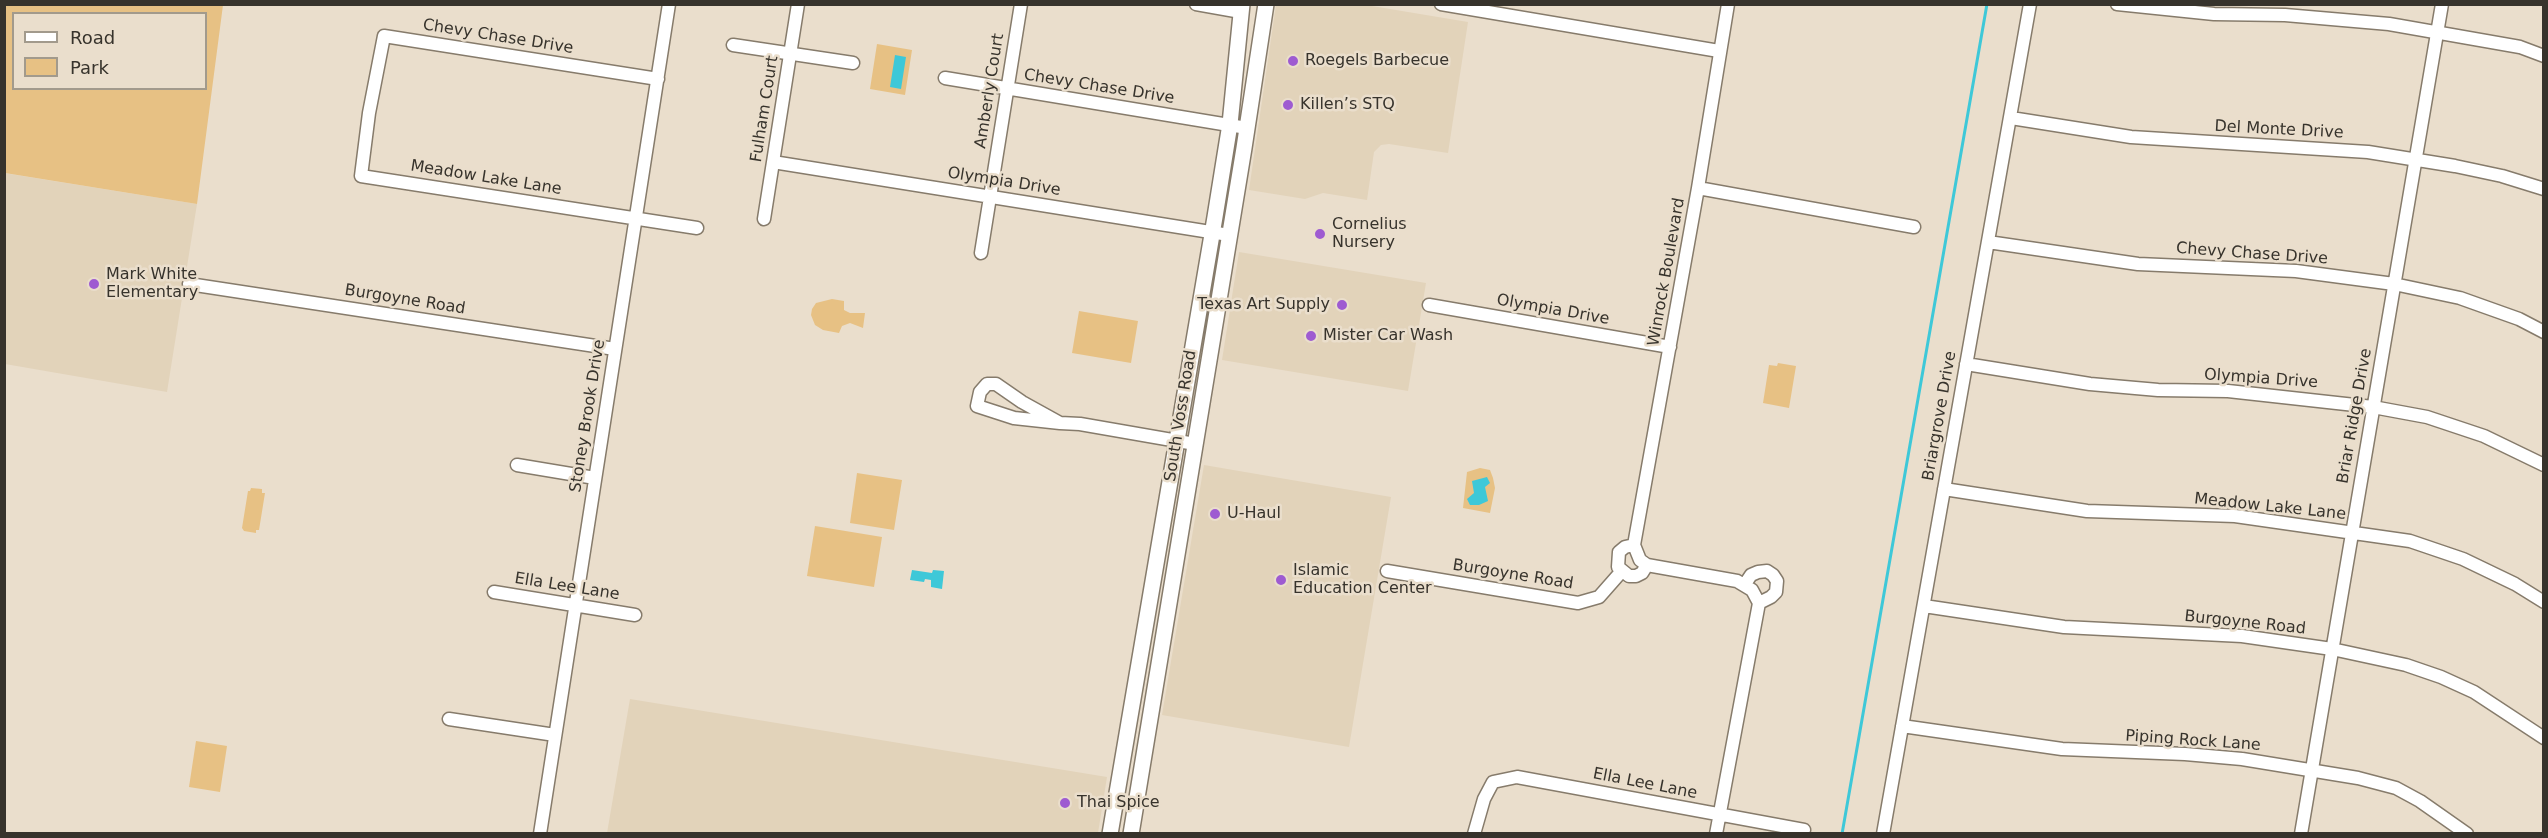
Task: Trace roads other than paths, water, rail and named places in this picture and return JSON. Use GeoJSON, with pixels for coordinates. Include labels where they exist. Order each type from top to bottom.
{"type":"FeatureCollection","features":[{"type":"Feature","properties":{"kind":"main road","name":"South Voss Road"},"geometry":{"type":"LineString","coordinates":[[1131,834],[1266,4]]}},
{"type":"Feature","properties":{"kind":"main road","name":"South Voss Road"},"geometry":{"type":"LineString","coordinates":[[1110,834],[1134,681],[1156,566],[1230,124],[1242,8]]}},
{"type":"Feature","properties":{"kind":"main road"},"geometry":{"type":"LineString","coordinates":[[1156,566],[1174,569]]}},
{"type":"Feature","properties":{"kind":"main road"},"geometry":{"type":"LineString","coordinates":[[1134,681],[1156,684]]}},
{"type":"Feature","properties":{"kind":"main road"},"geometry":{"type":"LineString","coordinates":[[1115,802],[1136,805]]}},
{"type":"Feature","properties":{"kind":"street","name":"Stoney Brook Drive"},"geometry":{"type":"LineString","coordinates":[[540,834],[669,4]]}},
{"type":"Feature","properties":{"kind":"street","name":"Fulham Court"},"geometry":{"type":"LineString","coordinates":[[764,219],[798,4]]}},
{"type":"Feature","properties":{"kind":"street","name":"Amberly Court"},"geometry":{"type":"LineString","coordinates":[[981,253],[1021,4]]}},
{"type":"Feature","properties":{"kind":"street"},"geometry":{"type":"LineString","coordinates":[[1196,4],[1242,8]]}},
{"type":"Feature","properties":{"kind":"street"},"geometry":{"type":"LineString","coordinates":[[1441,4],[1719,51]]}},
{"type":"Feature","properties":{"kind":"street","name":"Winrock Boulevard"},"geometry":{"type":"LineString","coordinates":[[1622,572],[1617,560],[1619,552],[1625,547],[1634,545],[1698,188],[1728,4]]}},
{"type":"Feature","properties":{"kind":"street","name":"Briargrove Drive"},"geometry":{"type":"LineString","coordinates":[[1884,834],[2030,4]]}},
{"type":"Feature","properties":{"kind":"street"},"geometry":{"type":"LineString","coordinates":[[2117,4],[2214,14],[2337,18],[2388,24],[2520,47],[2544,56]]}},
{"type":"Feature","properties":{"kind":"street","name":"Briar Ridge Drive"},"geometry":{"type":"LineString","coordinates":[[2301,834],[2442,4]]}},
{"type":"Feature","properties":{"kind":"street","name":"Chevy Chase Drive"},"geometry":{"type":"LineString","coordinates":[[374,86],[384,36],[657,79]]}},
{"type":"Feature","properties":{"kind":"street"},"geometry":{"type":"LineString","coordinates":[[733,45],[853,63]]}},
{"type":"Feature","properties":{"kind":"street","name":"Chevy Chase Drive"},"geometry":{"type":"LineString","coordinates":[[945,78],[1247,128]]}},
{"type":"Feature","properties":{"kind":"street","name":"Meadow Lake Lane"},"geometry":{"type":"LineString","coordinates":[[374,86],[361,176],[697,228]]}},
{"type":"Feature","properties":{"kind":"street","name":"Del Monte Drive"},"geometry":{"type":"LineString","coordinates":[[2011,118],[2131,137],[2199,143],[2324,148],[2415,159],[2502,176],[2544,189]]}},
{"type":"Feature","properties":{"kind":"street","name":"Olympia Drive"},"geometry":{"type":"LineString","coordinates":[[773,162],[1229,235]]}},
{"type":"Feature","properties":{"kind":"street"},"geometry":{"type":"LineString","coordinates":[[1698,188],[1914,227]]}},
{"type":"Feature","properties":{"kind":"street","name":"Chevy Chase Drive"},"geometry":{"type":"LineString","coordinates":[[1988,242],[2138,264],[2296,271],[2394,284],[2460,298],[2519,319],[2544,332]]}},
{"type":"Feature","properties":{"kind":"street","name":"Burgoyne Road"},"geometry":{"type":"LineString","coordinates":[[189,284],[615,349]]}},
{"type":"Feature","properties":{"kind":"street","name":"Olympia Drive"},"geometry":{"type":"LineString","coordinates":[[1429,305],[1670,347]]}},
{"type":"Feature","properties":{"kind":"street","name":"Olympia Drive"},"geometry":{"type":"LineString","coordinates":[[1966,364],[2090,384],[2158,390],[2228,391],[2373,407],[2427,417],[2484,436],[2544,465]]}},
{"type":"Feature","properties":{"kind":"street"},"geometry":{"type":"LineString","coordinates":[[1060,423],[1022,402],[996,384],[983,386],[977,406],[1014,418],[1195,444]]}},
{"type":"Feature","properties":{"kind":"street"},"geometry":{"type":"LineString","coordinates":[[517,465],[595,478]]}},
{"type":"Feature","properties":{"kind":"street","name":"Meadow Lake Lane"},"geometry":{"type":"LineString","coordinates":[[1944,489],[2086,511],[2235,516],[2410,542],[2463,559],[2515,584],[2544,602]]}},
{"type":"Feature","properties":{"kind":"street"},"geometry":{"type":"LineString","coordinates":[[1634,545],[1640,560],[1647,565],[1745,584],[1752,590],[1759,603],[1716,834]]}},
{"type":"Feature","properties":{"kind":"street"},"geometry":{"type":"LineString","coordinates":[[1622,572],[1629,576],[1636,576],[1642,573],[1647,565]]}},
{"type":"Feature","properties":{"kind":"street","name":"Burgoyne Road"},"geometry":{"type":"LineString","coordinates":[[1387,571],[1578,603],[1599,597],[1622,572]]}},
{"type":"Feature","properties":{"kind":"street"},"geometry":{"type":"LineString","coordinates":[[1745,584],[1751,575],[1758,572],[1767,571],[1773,575],[1777,581],[1776,592],[1759,603]]}},
{"type":"Feature","properties":{"kind":"street","name":"Ella Lee Lane"},"geometry":{"type":"LineString","coordinates":[[494,592],[634,615]]}},
{"type":"Feature","properties":{"kind":"street","name":"Burgoyne Road"},"geometry":{"type":"LineString","coordinates":[[1924,606],[2064,627],[2242,636],[2332,649],[2406,665],[2441,677],[2474,692],[2544,738]]}},
{"type":"Feature","properties":{"kind":"street"},"geometry":{"type":"LineString","coordinates":[[449,719],[555,735]]}},
{"type":"Feature","properties":{"kind":"street","name":"Piping Rock Lane"},"geometry":{"type":"LineString","coordinates":[[1902,726],[2062,749],[2185,754],[2242,759],[2358,778],[2396,788],[2420,801],[2467,834]]}},
{"type":"Feature","properties":{"kind":"street","name":"Ella Lee Lane"},"geometry":{"type":"LineString","coordinates":[[1474,834],[1487,792],[1493,782],[1517,777],[1804,830]]}},
{"type":"Feature","properties":{"kind":"water"},"geometry":{"type":"Polygon","coordinates":[[[895,55],[906,57],[901,89],[890,87],[895,55]]]}},
{"type":"Feature","properties":{"kind":"water"},"geometry":{"type":"Polygon","coordinates":[[[1487,477],[1490,483],[1485,487],[1488,501],[1479,505],[1470,505],[1467,499],[1474,493],[1472,481],[1487,477]]]}},
{"type":"Feature","properties":{"kind":"water"},"geometry":{"type":"Polygon","coordinates":[[[912,570],[932,573],[933,570],[944,571],[942,589],[931,587],[931,580],[925,579],[924,582],[910,580],[912,570]]]}},
{"type":"Feature","properties":{"kind":"waterway"},"geometry":{"type":"LineString","coordinates":[[1842,834],[1987,4]]}},
{"type":"Feature","properties":{"kind":"place","name":"Roegels Barbecue"},"geometry":{"type":"Point","coordinates":[1293,61]}},
{"type":"Feature","properties":{"kind":"place","name":"Killen’s STQ"},"geometry":{"type":"Point","coordinates":[1288,105]}},
{"type":"Feature","properties":{"kind":"place","name":"Cornelius Nursery"},"geometry":{"type":"Point","coordinates":[1320,234]}},
{"type":"Feature","properties":{"kind":"place","name":"Mark White Elementary"},"geometry":{"type":"Point","coordinates":[94,284]}},
{"type":"Feature","properties":{"kind":"place","name":"Texas Art Supply"},"geometry":{"type":"Point","coordinates":[1342,305]}},
{"type":"Feature","properties":{"kind":"place","name":"Mister Car Wash"},"geometry":{"type":"Point","coordinates":[1311,336]}},
{"type":"Feature","properties":{"kind":"place","name":"U-Haul"},"geometry":{"type":"Point","coordinates":[1215,514]}},
{"type":"Feature","properties":{"kind":"place","name":"Islamic Education Center"},"geometry":{"type":"Point","coordinates":[1281,580]}},
{"type":"Feature","properties":{"kind":"place","name":"Thai Spice"},"geometry":{"type":"Point","coordinates":[1065,803]}}]}
